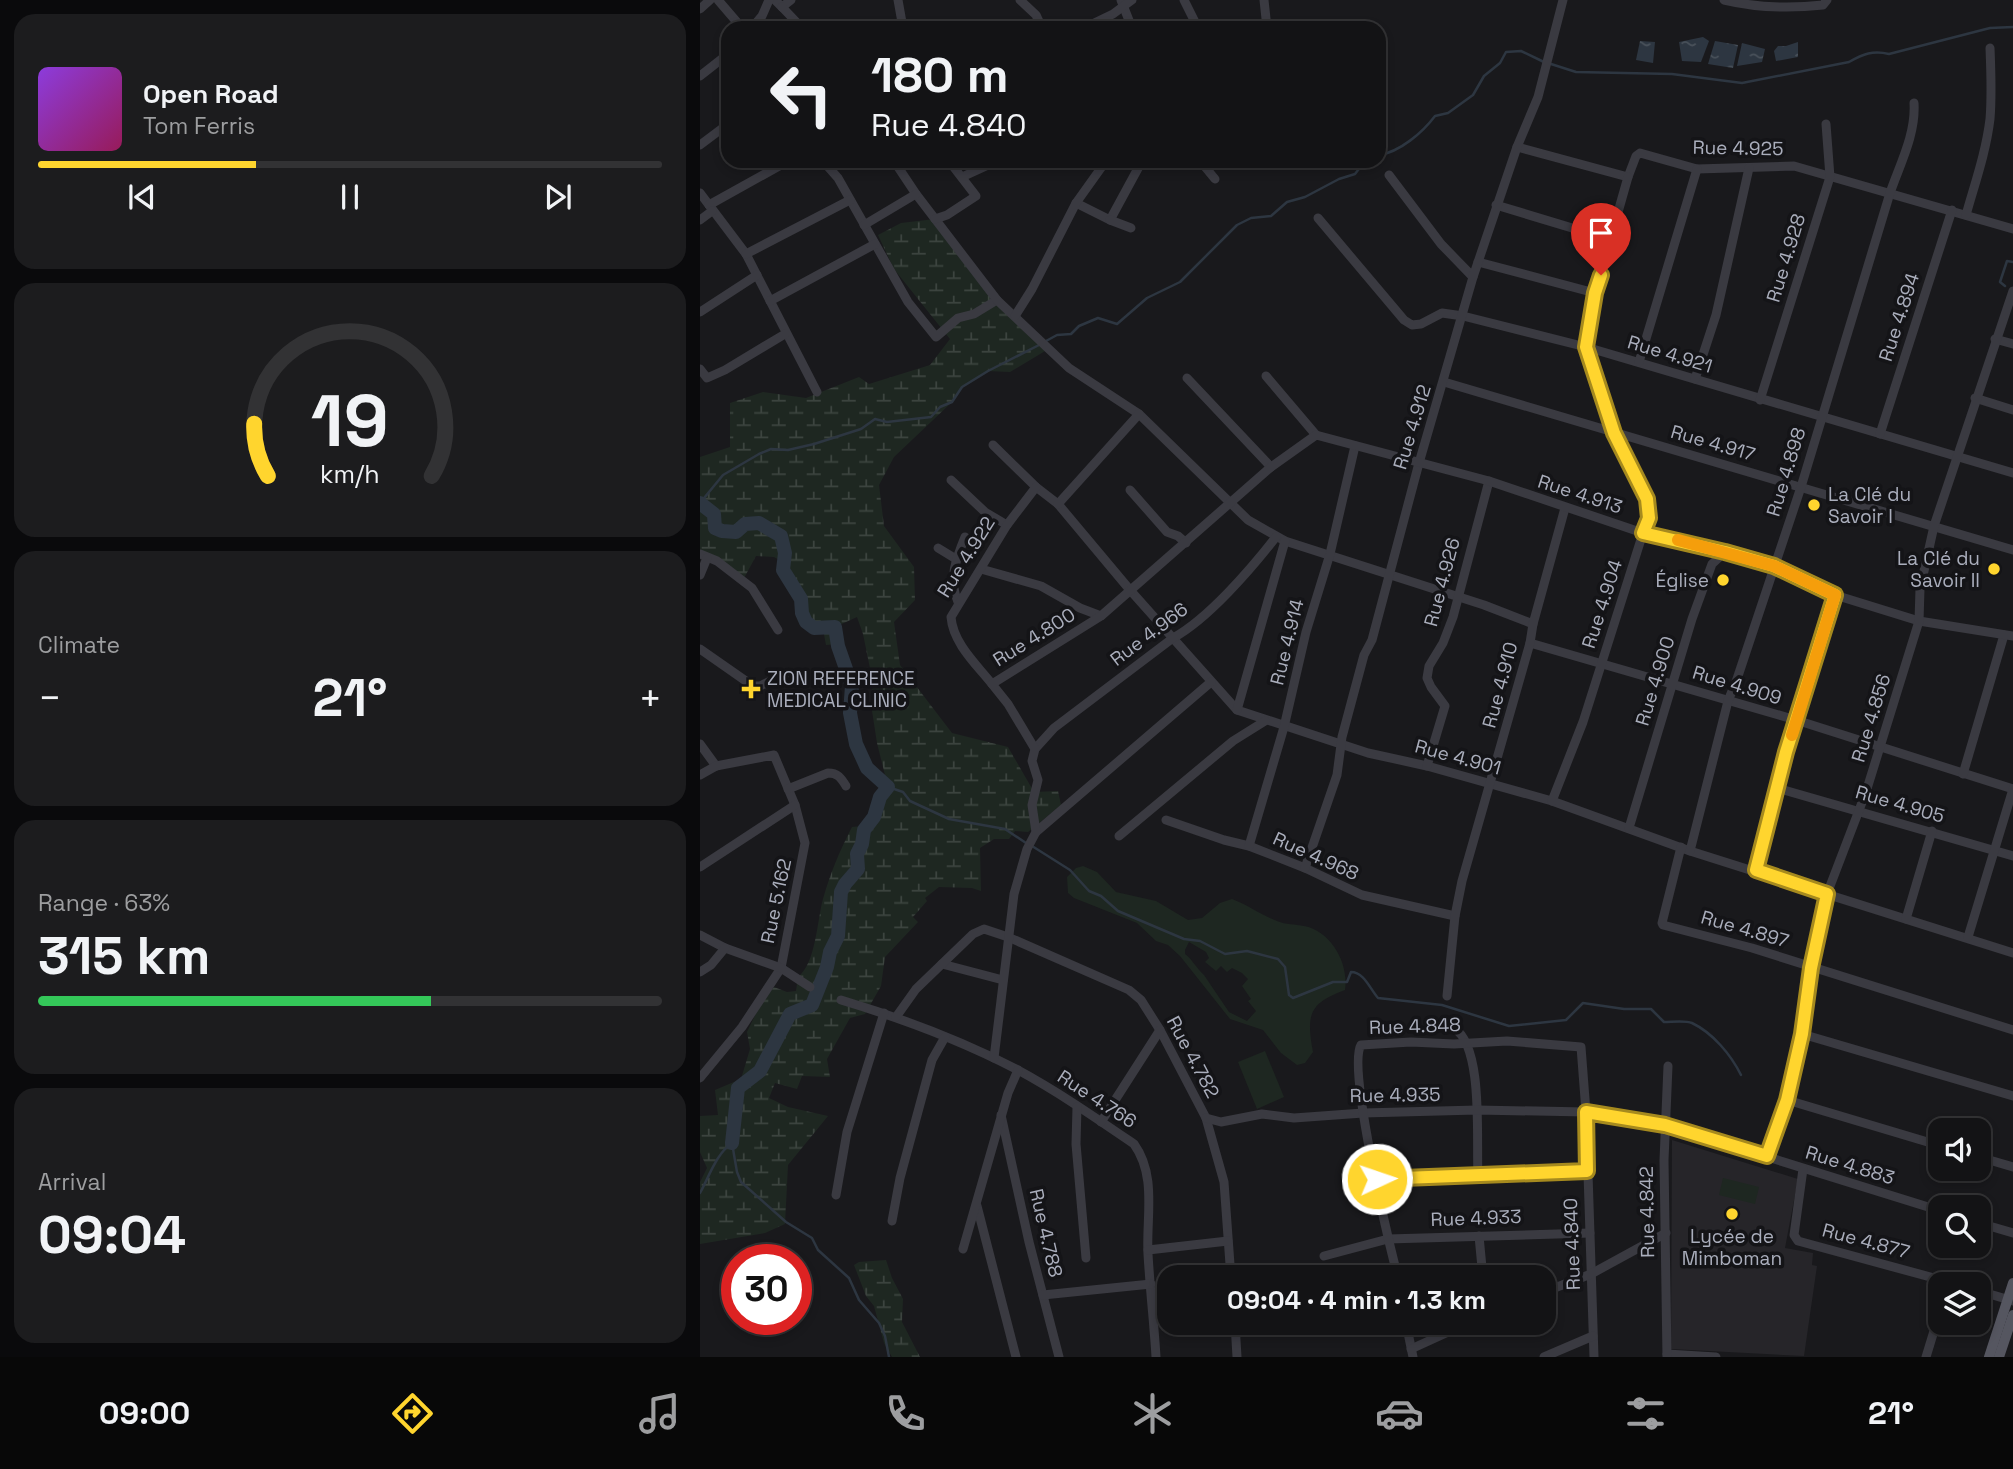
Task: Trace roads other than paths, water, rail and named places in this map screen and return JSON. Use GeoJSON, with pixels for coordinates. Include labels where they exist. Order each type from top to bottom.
{"type":"FeatureCollection","features":[{"type":"Feature","properties":{"kind":"main road"},"geometry":{"type":"LineString","coordinates":[[1989,1357],[2010,1300],[2013,1283]]}},
{"type":"Feature","properties":{"kind":"main road"},"geometry":{"type":"LineString","coordinates":[[2000,1357],[2013,1315]]}},
{"type":"Feature","properties":{"kind":"street"},"geometry":{"type":"LineString","coordinates":[[700,9],[710,0]]}},
{"type":"Feature","properties":{"kind":"street"},"geometry":{"type":"LineString","coordinates":[[718,0],[735,21]]}},
{"type":"Feature","properties":{"kind":"street"},"geometry":{"type":"LineString","coordinates":[[758,21],[766,10],[769,0]]}},
{"type":"Feature","properties":{"kind":"street"},"geometry":{"type":"LineString","coordinates":[[775,0],[796,21]]}},
{"type":"Feature","properties":{"kind":"street"},"geometry":{"type":"LineString","coordinates":[[782,7],[791,0]]}},
{"type":"Feature","properties":{"kind":"street"},"geometry":{"type":"LineString","coordinates":[[898,0],[902,21]]}},
{"type":"Feature","properties":{"kind":"street"},"geometry":{"type":"LineString","coordinates":[[1020,0],[1039,21]]}},
{"type":"Feature","properties":{"kind":"street"},"geometry":{"type":"LineString","coordinates":[[1184,0],[1193,21]]}},
{"type":"Feature","properties":{"kind":"street"},"geometry":{"type":"LineString","coordinates":[[1264,0],[1267,21]]}},
{"type":"Feature","properties":{"kind":"street","name":"Rue 4.912"},"geometry":{"type":"LineString","coordinates":[[1305,868],[1337,775],[1340,743],[1364,655],[1372,640],[1419,463],[1473,277],[1496,205],[1538,97],[1563,0]]}},
{"type":"Feature","properties":{"kind":"street"},"geometry":{"type":"LineString","coordinates":[[1728,0],[1760,8],[1783,9],[1823,5],[1827,0]]}},
{"type":"Feature","properties":{"kind":"street"},"geometry":{"type":"LineString","coordinates":[[1098,21],[1113,14],[1125,2],[1130,21]]}},
{"type":"Feature","properties":{"kind":"street"},"geometry":{"type":"LineString","coordinates":[[1965,215],[1982,162],[1990,122],[1990,48]]}},
{"type":"Feature","properties":{"kind":"street"},"geometry":{"type":"LineString","coordinates":[[700,76],[721,60]]}},
{"type":"Feature","properties":{"kind":"street","name":"Rue 4.898"},"geometry":{"type":"LineString","coordinates":[[1685,849],[1728,701],[1801,487],[1890,193],[1914,123],[1914,103]]}},
{"type":"Feature","properties":{"kind":"street","name":"Rue 4.928"},"geometry":{"type":"LineString","coordinates":[[1760,400],[1830,177],[1826,124]]}},
{"type":"Feature","properties":{"kind":"street"},"geometry":{"type":"LineString","coordinates":[[700,145],[721,129]]}},
{"type":"Feature","properties":{"kind":"street"},"geometry":{"type":"LineString","coordinates":[[1517,147],[1628,177]]}},
{"type":"Feature","properties":{"kind":"street","name":"Rue 4.925"},"geometry":{"type":"LineString","coordinates":[[1628,177],[1636,156],[1640,153],[1697,169],[1794,166],[2013,229]]}},
{"type":"Feature","properties":{"kind":"street"},"geometry":{"type":"LineString","coordinates":[[700,220],[710,208],[777,168]]}},
{"type":"Feature","properties":{"kind":"street"},"geometry":{"type":"LineString","coordinates":[[829,168],[838,178],[908,302],[936,337],[958,318],[974,314],[997,300]]}},
{"type":"Feature","properties":{"kind":"street"},"geometry":{"type":"LineString","coordinates":[[899,168],[997,300],[1069,368],[1139,414],[1248,520],[1280,539],[1457,596],[1533,624]]}},
{"type":"Feature","properties":{"kind":"street"},"geometry":{"type":"LineString","coordinates":[[935,219],[947,215],[976,196],[955,168]]}},
{"type":"Feature","properties":{"kind":"street"},"geometry":{"type":"LineString","coordinates":[[962,177],[982,168]]}},
{"type":"Feature","properties":{"kind":"street"},"geometry":{"type":"LineString","coordinates":[[1015,316],[1076,204],[1100,168]]}},
{"type":"Feature","properties":{"kind":"street"},"geometry":{"type":"LineString","coordinates":[[1110,220],[1138,168]]}},
{"type":"Feature","properties":{"kind":"street"},"geometry":{"type":"LineString","coordinates":[[1206,168],[1215,179]]}},
{"type":"Feature","properties":{"kind":"street"},"geometry":{"type":"LineString","coordinates":[[1695,379],[1716,314],[1749,168]]}},
{"type":"Feature","properties":{"kind":"street"},"geometry":{"type":"LineString","coordinates":[[1639,362],[1697,169]]}},
{"type":"Feature","properties":{"kind":"street"},"geometry":{"type":"LineString","coordinates":[[1389,175],[1441,244],[1473,277]]}},
{"type":"Feature","properties":{"kind":"street","name":"Rue 4.904"},"geometry":{"type":"LineString","coordinates":[[1552,801],[1583,722],[1649,518],[1647,499],[1614,433],[1586,347],[1595,293],[1628,177]]}},
{"type":"Feature","properties":{"kind":"street"},"geometry":{"type":"LineString","coordinates":[[700,193],[746,254],[817,392]]}},
{"type":"Feature","properties":{"kind":"street"},"geometry":{"type":"LineString","coordinates":[[864,225],[916,194]]}},
{"type":"Feature","properties":{"kind":"street"},"geometry":{"type":"LineString","coordinates":[[746,254],[850,200]]}},
{"type":"Feature","properties":{"kind":"street"},"geometry":{"type":"LineString","coordinates":[[1076,204],[1131,228]]}},
{"type":"Feature","properties":{"kind":"street"},"geometry":{"type":"LineString","coordinates":[[1496,205],[1612,240]]}},
{"type":"Feature","properties":{"kind":"street","name":"Rue 4.894"},"geometry":{"type":"LineString","coordinates":[[1880,434],[1952,211]]}},
{"type":"Feature","properties":{"kind":"street","name":"Rue 4.921"},"geometry":{"type":"LineString","coordinates":[[1318,218],[1404,320],[1412,325],[1421,324],[1441,313],[1463,316],[1639,362],[2013,473]]}},
{"type":"Feature","properties":{"kind":"street"},"geometry":{"type":"LineString","coordinates":[[770,301],[875,244]]}},
{"type":"Feature","properties":{"kind":"street"},"geometry":{"type":"LineString","coordinates":[[1478,262],[1595,293]]}},
{"type":"Feature","properties":{"kind":"street"},"geometry":{"type":"LineString","coordinates":[[700,312],[757,275]]}},
{"type":"Feature","properties":{"kind":"street","name":"Rue 4.856"},"geometry":{"type":"LineString","coordinates":[[1767,1156],[1787,1100],[1802,1034],[1811,968],[1827,894],[1880,747],[1919,621],[1920,589],[1934,526],[2013,291]]}},
{"type":"Feature","properties":{"kind":"street"},"geometry":{"type":"LineString","coordinates":[[700,369],[707,378],[785,334]]}},
{"type":"Feature","properties":{"kind":"street"},"geometry":{"type":"LineString","coordinates":[[1995,339],[2013,344]]}},
{"type":"Feature","properties":{"kind":"street"},"geometry":{"type":"LineString","coordinates":[[1266,376],[1316,435],[1419,463]]}},
{"type":"Feature","properties":{"kind":"street"},"geometry":{"type":"LineString","coordinates":[[1187,378],[1271,467]]}},
{"type":"Feature","properties":{"kind":"street","name":"Rue 4.917"},"geometry":{"type":"LineString","coordinates":[[1444,382],[2013,550]]}},
{"type":"Feature","properties":{"kind":"street"},"geometry":{"type":"LineString","coordinates":[[1975,398],[2013,410]]}},
{"type":"Feature","properties":{"kind":"street"},"geometry":{"type":"LineString","coordinates":[[1058,504],[1139,414]]}},
{"type":"Feature","properties":{"kind":"street","name":"Rue 4.800"},"geometry":{"type":"LineString","coordinates":[[994,1058],[1014,894],[1031,840],[1032,805],[1038,780],[1031,761],[1035,749],[1008,704],[992,684],[1101,616],[1271,467],[1316,435]]}},
{"type":"Feature","properties":{"kind":"street","name":"Rue 4.901"},"geometry":{"type":"LineString","coordinates":[[993,444],[1036,487],[1058,504],[1237,710],[1368,753],[1427,766],[1552,801],[1685,849],[2013,953]]}},
{"type":"Feature","properties":{"kind":"street","name":"Rue 4.914"},"geometry":{"type":"LineString","coordinates":[[1249,846],[1284,727],[1306,632],[1330,554],[1355,446]]}},
{"type":"Feature","properties":{"kind":"street","name":"Rue 4.913"},"geometry":{"type":"LineString","coordinates":[[1419,463],[1489,481],[1643,533],[1774,566],[1835,595],[1919,621],[2009,636]]}},
{"type":"Feature","properties":{"kind":"street"},"geometry":{"type":"LineString","coordinates":[[951,480],[985,512],[1007,525]]}},
{"type":"Feature","properties":{"kind":"street","name":"Rue 4.926"},"geometry":{"type":"LineString","coordinates":[[1427,766],[1445,706],[1427,678],[1429,666],[1443,643],[1489,481]]}},
{"type":"Feature","properties":{"kind":"street","name":"Rue 4.922"},"geometry":{"type":"LineString","coordinates":[[992,684],[956,638],[951,628],[951,617],[1007,525],[1036,487]]}},
{"type":"Feature","properties":{"kind":"street"},"geometry":{"type":"LineString","coordinates":[[1130,490],[1167,532],[1178,536],[1185,543]]}},
{"type":"Feature","properties":{"kind":"street","name":"Rue 4.910"},"geometry":{"type":"LineString","coordinates":[[1447,996],[1455,916],[1477,824],[1491,784],[1565,508]]}},
{"type":"Feature","properties":{"kind":"street"},"geometry":{"type":"LineString","coordinates":[[958,602],[952,576],[965,537]]}},
{"type":"Feature","properties":{"kind":"street"},"geometry":{"type":"LineString","coordinates":[[1237,710],[1280,539]]}},
{"type":"Feature","properties":{"kind":"street","name":"Rue 4.966"},"geometry":{"type":"LineString","coordinates":[[1035,749],[1054,728],[1186,631],[1280,539]]}},
{"type":"Feature","properties":{"kind":"street"},"geometry":{"type":"LineString","coordinates":[[938,548],[956,559]]}},
{"type":"Feature","properties":{"kind":"street","name":"Rue 4.900"},"geometry":{"type":"LineString","coordinates":[[1629,828],[1672,683],[1712,564],[1725,552]]}},
{"type":"Feature","properties":{"kind":"street"},"geometry":{"type":"LineString","coordinates":[[700,575],[703,556],[716,561],[743,580],[760,598],[778,631]]}},
{"type":"Feature","properties":{"kind":"street"},"geometry":{"type":"LineString","coordinates":[[981,569],[1041,586],[1080,608],[1101,616]]}},
{"type":"Feature","properties":{"kind":"street"},"geometry":{"type":"LineString","coordinates":[[1756,870],[1796,720],[1835,595]]}},
{"type":"Feature","properties":{"kind":"street"},"geometry":{"type":"LineString","coordinates":[[1963,774],[2009,636]]}},
{"type":"Feature","properties":{"kind":"street","name":"Rue 4.909"},"geometry":{"type":"LineString","coordinates":[[1530,643],[1601,666],[1672,683],[1796,720],[2013,789]]}},
{"type":"Feature","properties":{"kind":"street"},"geometry":{"type":"LineString","coordinates":[[700,649],[753,686],[760,686],[787,673]]}},
{"type":"Feature","properties":{"kind":"street"},"geometry":{"type":"LineString","coordinates":[[1031,840],[1211,682]]}},
{"type":"Feature","properties":{"kind":"street"},"geometry":{"type":"LineString","coordinates":[[1119,835],[1233,741],[1265,721]]}},
{"type":"Feature","properties":{"kind":"street"},"geometry":{"type":"LineString","coordinates":[[700,744],[716,766]]}},
{"type":"Feature","properties":{"kind":"street","name":"Rue 5.162"},"geometry":{"type":"LineString","coordinates":[[700,775],[716,766],[774,755],[795,805],[804,843],[804,855],[780,968]]}},
{"type":"Feature","properties":{"kind":"street"},"geometry":{"type":"LineString","coordinates":[[788,789],[828,773],[840,776],[846,786]]}},
{"type":"Feature","properties":{"kind":"street","name":"Rue 4.905"},"geometry":{"type":"LineString","coordinates":[[1777,788],[1858,809],[2013,856]]}},
{"type":"Feature","properties":{"kind":"street"},"geometry":{"type":"LineString","coordinates":[[1968,937],[2013,789]]}},
{"type":"Feature","properties":{"kind":"street"},"geometry":{"type":"LineString","coordinates":[[700,867],[795,805]]}},
{"type":"Feature","properties":{"kind":"street","name":"Rue 4.968"},"geometry":{"type":"LineString","coordinates":[[1166,820],[1249,846],[1362,895],[1455,916]]}},
{"type":"Feature","properties":{"kind":"street"},"geometry":{"type":"LineString","coordinates":[[1906,919],[1932,831]]}},
{"type":"Feature","properties":{"kind":"street","name":"Rue 4.897"},"geometry":{"type":"LineString","coordinates":[[1685,849],[1662,924],[1752,948],[2013,1030]]}},
{"type":"Feature","properties":{"kind":"street","name":"Rue 4.782"},"geometry":{"type":"LineString","coordinates":[[942,964],[978,931],[984,929],[1129,990],[1141,1000],[1160,1030],[1206,1118],[1216,1145],[1224,1182],[1230,1265]]}},
{"type":"Feature","properties":{"kind":"street"},"geometry":{"type":"LineString","coordinates":[[700,935],[725,948],[780,968],[810,986]]}},
{"type":"Feature","properties":{"kind":"street"},"geometry":{"type":"LineString","coordinates":[[700,972],[711,965],[725,948]]}},
{"type":"Feature","properties":{"kind":"street"},"geometry":{"type":"LineString","coordinates":[[896,1017],[916,989],[942,964],[1003,980]]}},
{"type":"Feature","properties":{"kind":"street"},"geometry":{"type":"LineString","coordinates":[[700,1078],[742,1027],[780,968]]}},
{"type":"Feature","properties":{"kind":"street","name":"Rue 4.766"},"geometry":{"type":"LineString","coordinates":[[841,1000],[896,1017],[994,1058],[1018,1070],[1134,1144],[1142,1156],[1148,1175],[1148,1250],[1156,1357]]}},
{"type":"Feature","properties":{"kind":"street"},"geometry":{"type":"LineString","coordinates":[[836,1195],[848,1132],[884,1013]]}},
{"type":"Feature","properties":{"kind":"street"},"geometry":{"type":"LineString","coordinates":[[1454,1028],[1461,1032],[1467,1042],[1477,1087],[1478,1174]]}},
{"type":"Feature","properties":{"kind":"street"},"geometry":{"type":"LineString","coordinates":[[1101,1122],[1160,1030]]}},
{"type":"Feature","properties":{"kind":"street"},"geometry":{"type":"LineString","coordinates":[[1802,1034],[2013,1096]]}},
{"type":"Feature","properties":{"kind":"street"},"geometry":{"type":"LineString","coordinates":[[892,1221],[900,1178],[932,1060],[944,1037]]}},
{"type":"Feature","properties":{"kind":"street","name":"Rue 4.848"},"geometry":{"type":"LineString","coordinates":[[1395,1265],[1363,1113],[1357,1067],[1357,1051],[1361,1045],[1507,1041],[1581,1047]]}},
{"type":"Feature","properties":{"kind":"street","name":"Rue 4.840"},"geometry":{"type":"LineString","coordinates":[[1581,1047],[1586,1112],[1594,1357]]}},
{"type":"Feature","properties":{"kind":"street","name":"Rue 4.842"},"geometry":{"type":"LineString","coordinates":[[1667,1355],[1665,1125],[1668,1066]]}},
{"type":"Feature","properties":{"kind":"street"},"geometry":{"type":"LineString","coordinates":[[963,1249],[1001,1115],[1018,1070]]}},
{"type":"Feature","properties":{"kind":"street"},"geometry":{"type":"LineString","coordinates":[[1787,1100],[1928,1142]]}},
{"type":"Feature","properties":{"kind":"street"},"geometry":{"type":"LineString","coordinates":[[1077,1107],[1076,1144],[1086,1258]]}},
{"type":"Feature","properties":{"kind":"street","name":"Rue 4.935"},"geometry":{"type":"LineString","coordinates":[[1206,1118],[1221,1122],[1262,1114],[1294,1118],[1477,1110],[1586,1112]]}},
{"type":"Feature","properties":{"kind":"street","name":"Rue 4.883"},"geometry":{"type":"LineString","coordinates":[[1586,1112],[1665,1125],[1928,1207]]}},
{"type":"Feature","properties":{"kind":"street","name":"Rue 4.788"},"geometry":{"type":"LineString","coordinates":[[1001,1115],[1029,1242],[1059,1357]]}},
{"type":"Feature","properties":{"kind":"street"},"geometry":{"type":"LineString","coordinates":[[1991,1161],[2013,1167]]}},
{"type":"Feature","properties":{"kind":"street","name":"Rue 4.877"},"geometry":{"type":"LineString","coordinates":[[1803,1169],[1794,1235],[1798,1241],[1928,1278]]}},
{"type":"Feature","properties":{"kind":"street"},"geometry":{"type":"LineString","coordinates":[[1377,1179],[1587,1171]]}},
{"type":"Feature","properties":{"kind":"street"},"geometry":{"type":"LineString","coordinates":[[976,1204],[1016,1357]]}},
{"type":"Feature","properties":{"kind":"street"},"geometry":{"type":"LineString","coordinates":[[1991,1227],[2013,1233]]}},
{"type":"Feature","properties":{"kind":"street","name":"Rue 4.933"},"geometry":{"type":"LineString","coordinates":[[1324,1256],[1388,1239],[1590,1233]]}},
{"type":"Feature","properties":{"kind":"street"},"geometry":{"type":"LineString","coordinates":[[1556,1287],[1591,1274],[1666,1233]]}},
{"type":"Feature","properties":{"kind":"street"},"geometry":{"type":"LineString","coordinates":[[1479,1236],[1482,1265]]}},
{"type":"Feature","properties":{"kind":"street"},"geometry":{"type":"LineString","coordinates":[[1148,1250],[1228,1241]]}},
{"type":"Feature","properties":{"kind":"street"},"geometry":{"type":"LineString","coordinates":[[1043,1295],[1150,1284]]}},
{"type":"Feature","properties":{"kind":"street"},"geometry":{"type":"LineString","coordinates":[[1991,1294],[2010,1300]]}},
{"type":"Feature","properties":{"kind":"street"},"geometry":{"type":"LineString","coordinates":[[1236,1335],[1237,1357]]}},
{"type":"Feature","properties":{"kind":"street"},"geometry":{"type":"LineString","coordinates":[[1408,1335],[1412,1353],[1446,1335]]}},
{"type":"Feature","properties":{"kind":"street"},"geometry":{"type":"LineString","coordinates":[[1926,1357],[1933,1335]]}},
{"type":"Feature","properties":{"kind":"street"},"geometry":{"type":"LineString","coordinates":[[1544,1357],[1593,1336]]}},
{"type":"Feature","properties":{"kind":"street"},"geometry":{"type":"LineString","coordinates":[[1667,1355],[1716,1357]]}},
{"type":"Feature","properties":{"kind":"water"},"geometry":{"type":"Polygon","coordinates":[[[1703,37],[1709,41],[1701,62],[1682,61],[1679,42],[1703,37]]]}},
{"type":"Feature","properties":{"kind":"water"},"geometry":{"type":"Polygon","coordinates":[[[1640,41],[1655,42],[1653,63],[1636,60],[1640,41]]]}},
{"type":"Feature","properties":{"kind":"water"},"geometry":{"type":"Polygon","coordinates":[[[1715,41],[1738,45],[1733,68],[1708,64],[1715,41]]]}},
{"type":"Feature","properties":{"kind":"water"},"geometry":{"type":"Polygon","coordinates":[[[1798,42],[1798,57],[1776,61],[1774,51],[1778,46],[1798,42]]]}},
{"type":"Feature","properties":{"kind":"water"},"geometry":{"type":"Polygon","coordinates":[[[1742,43],[1765,49],[1762,62],[1737,66],[1742,43]]]}},
{"type":"Feature","properties":{"kind":"waterway"},"geometry":{"type":"LineString","coordinates":[[1551,64],[1576,72],[1672,74],[1742,83],[1849,62],[1878,52],[1889,54],[1990,28],[2013,27]]}},
{"type":"Feature","properties":{"kind":"waterway"},"geometry":{"type":"LineString","coordinates":[[1386,153],[1403,146],[1418,135],[1435,116],[1448,113],[1473,95],[1484,76],[1500,63],[1506,52],[1521,51],[1544,62]]}},
{"type":"Feature","properties":{"kind":"waterway"},"geometry":{"type":"LineString","coordinates":[[1046,341],[1057,335],[1071,334],[1079,326],[1098,318],[1117,324],[1147,298],[1180,282],[1237,225],[1251,218],[1271,216],[1287,202],[1305,197],[1339,179],[1355,174],[1360,168]]}},
{"type":"Feature","properties":{"kind":"waterway"},"geometry":{"type":"LineString","coordinates":[[2005,286],[2000,282],[2007,261],[2013,262]]}},
{"type":"Feature","properties":{"kind":"waterway"},"geometry":{"type":"LineString","coordinates":[[700,503],[723,475],[771,449],[788,450],[814,444],[861,429],[875,419],[887,422],[931,417],[940,407],[952,402],[962,387],[1041,344]]}},
{"type":"Feature","properties":{"kind":"waterway"},"geometry":{"type":"LineString","coordinates":[[700,503],[714,514],[715,528],[722,531],[736,532],[745,524],[759,523],[781,536],[785,553],[783,570],[801,599],[806,622],[814,628],[835,627],[838,646],[852,686],[850,713],[856,744],[867,768],[888,787],[880,797],[874,817],[864,830],[857,854],[858,869],[841,892],[838,936],[812,1005],[790,1014],[760,1071],[738,1088],[732,1143]]}},
{"type":"Feature","properties":{"kind":"waterway"},"geometry":{"type":"LineString","coordinates":[[888,787],[903,792],[910,801],[949,819],[1005,829],[1026,843]]}},
{"type":"Feature","properties":{"kind":"waterway"},"geometry":{"type":"LineString","coordinates":[[1032,846],[1070,870],[1089,891],[1101,896],[1118,911],[1184,939],[1200,941],[1225,954],[1247,951],[1278,959],[1285,967],[1289,995],[1293,998],[1333,982],[1347,982],[1351,972],[1360,975],[1378,998],[1442,1005],[1509,1026],[1566,1020],[1583,1003],[1624,1009],[1651,1009],[1664,1022],[1682,1021],[1700,1027],[1727,1052],[1741,1075]]}},
{"type":"Feature","properties":{"kind":"waterway"},"geometry":{"type":"LineString","coordinates":[[700,1193],[717,1159],[732,1143],[741,1182],[786,1222],[812,1238],[818,1250],[849,1278],[859,1300],[879,1323],[889,1357]]}},
{"type":"Feature","properties":{"kind":"place","name":"La Clé du Savoir I"},"geometry":{"type":"Point","coordinates":[1814,505]}},
{"type":"Feature","properties":{"kind":"place","name":"La Clé du Savoir II"},"geometry":{"type":"Point","coordinates":[1994,569]}},
{"type":"Feature","properties":{"kind":"place","name":"Église"},"geometry":{"type":"Point","coordinates":[1723,580]}},
{"type":"Feature","properties":{"kind":"place","name":"ZION REFERENCE MEDICAL CLINIC"},"geometry":{"type":"Point","coordinates":[751,689]}},
{"type":"Feature","properties":{"kind":"place","name":"Lycée de Mimboman"},"geometry":{"type":"Point","coordinates":[1732,1214]}}]}
